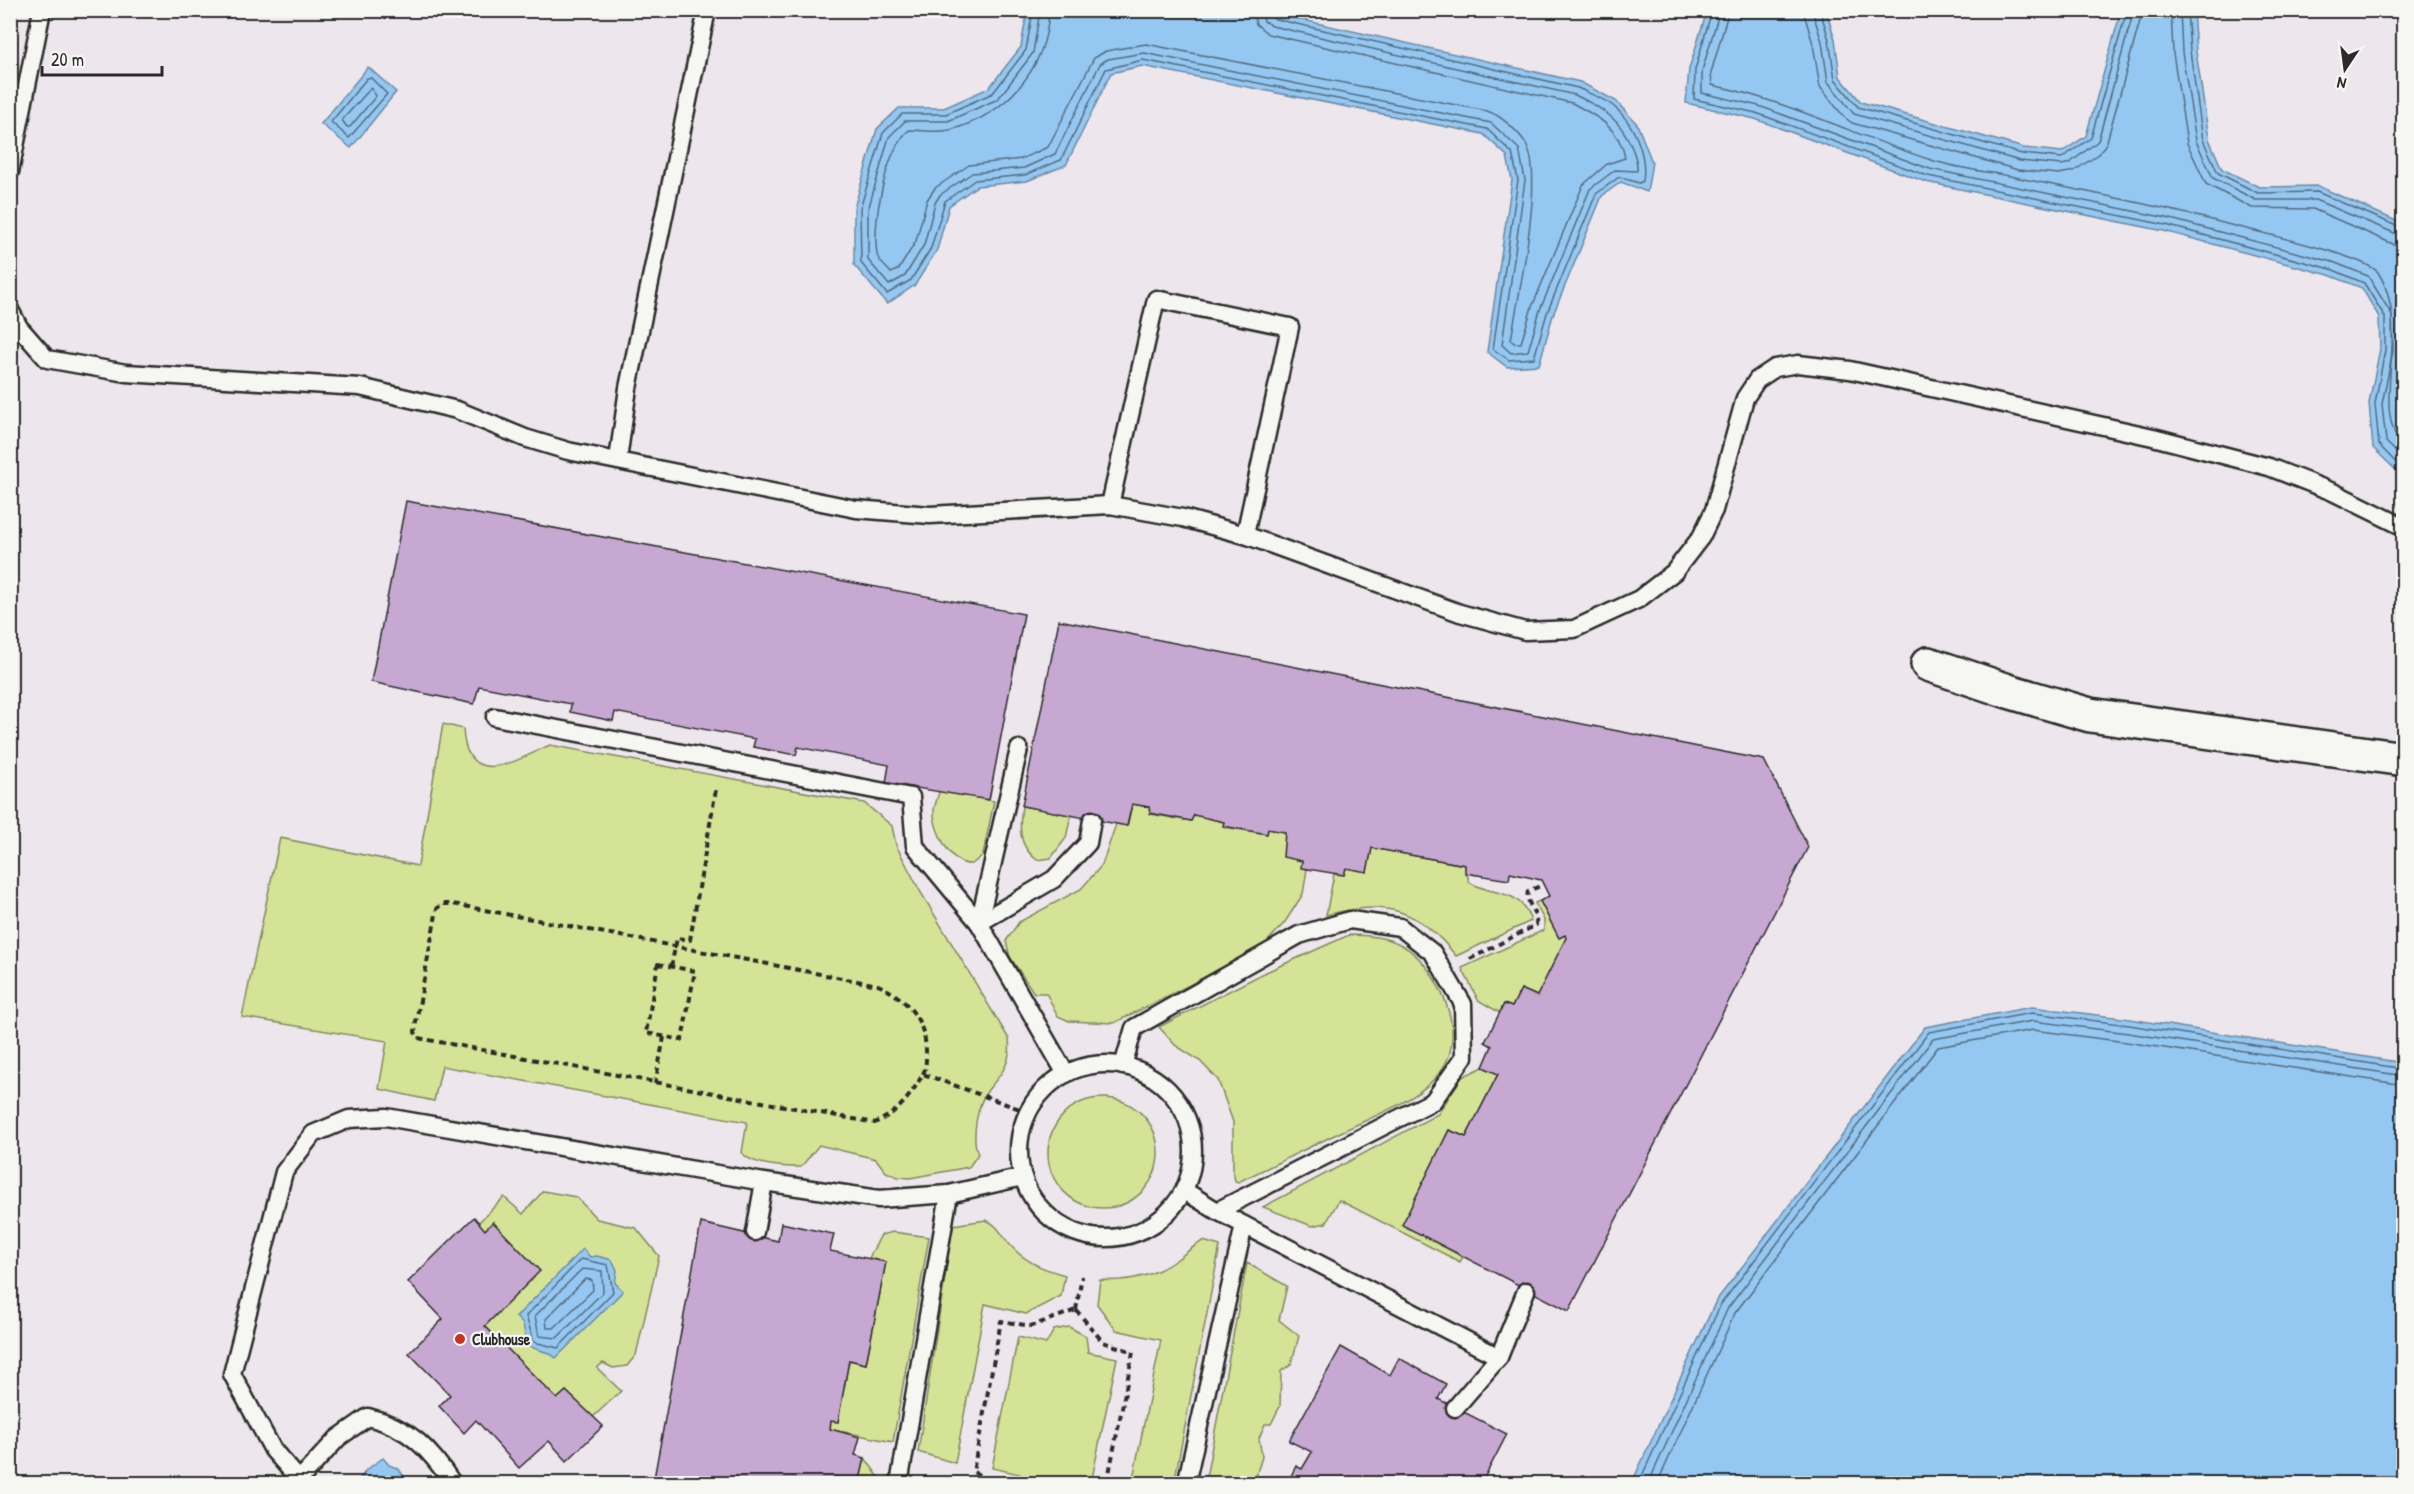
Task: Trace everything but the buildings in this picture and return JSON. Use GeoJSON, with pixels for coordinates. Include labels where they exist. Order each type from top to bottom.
{"type":"FeatureCollection","features":[{"type":"Feature","properties":{"kind":"street"},"geometry":{"type":"LineString","coordinates":[[1928,664],[2008,692],[2090,714],[2403,759]]}},
{"type":"Feature","properties":{"kind":"lane"},"geometry":{"type":"LineString","coordinates":[[10,172],[42,10]]}},
{"type":"Feature","properties":{"kind":"lane"},"geometry":{"type":"LineString","coordinates":[[618,460],[628,388],[707,10]]}},
{"type":"Feature","properties":{"kind":"lane"},"geometry":{"type":"LineString","coordinates":[[1110,505],[1156,299],[1290,327],[1245,535]]}},
{"type":"Feature","properties":{"kind":"lane"},"geometry":{"type":"LineString","coordinates":[[10,310],[18,327],[47,358],[126,373],[360,387],[457,410],[525,438],[568,451],[856,509],[930,516],[1066,505],[1110,505],[1183,518],[1245,535],[1471,616],[1525,631],[1574,629],[1639,599],[1674,572],[1701,537],[1714,510],[1745,398],[1757,380],[1775,368],[1798,364],[1851,370],[2153,437],[2269,467],[2333,492],[2403,527]]}},
{"type":"Feature","properties":{"kind":"lane"},"geometry":{"type":"LineString","coordinates":[[495,717],[912,797],[915,846],[979,923],[1066,1074]]}},
{"type":"Feature","properties":{"kind":"lane"},"geometry":{"type":"LineString","coordinates":[[979,923],[1019,749]]}},
{"type":"Feature","properties":{"kind":"lane"},"geometry":{"type":"LineString","coordinates":[[979,923],[1054,879],[1088,843],[1092,820]]}},
{"type":"Feature","properties":{"kind":"lane"},"geometry":{"type":"LineString","coordinates":[[1123,1066],[1134,1028],[1299,935],[1350,920],[1400,927],[1433,952],[1463,1004],[1464,1057],[1433,1101],[1217,1211]]}},
{"type":"Feature","properties":{"kind":"lane"},"geometry":{"type":"LineString","coordinates":[[1085,1066],[1123,1066],[1145,1073],[1164,1086],[1180,1103],[1194,1146],[1192,1169],[1185,1191],[1166,1216],[1146,1229],[1123,1237],[1091,1238],[1062,1227],[1049,1217],[1029,1192],[1023,1177],[1019,1155],[1021,1133],[1028,1112],[1050,1084],[1085,1066]]}},
{"type":"Feature","properties":{"kind":"lane"},"geometry":{"type":"LineString","coordinates":[[453,1484],[433,1453],[394,1423],[368,1417],[338,1438],[301,1482],[273,1450],[232,1374],[284,1172],[313,1134],[349,1119],[386,1117],[764,1182],[879,1199],[949,1194],[1023,1177]]}},
{"type":"Feature","properties":{"kind":"lane"},"geometry":{"type":"LineString","coordinates":[[755,1232],[764,1182]]}},
{"type":"Feature","properties":{"kind":"lane"},"geometry":{"type":"LineString","coordinates":[[1185,1191],[1217,1211],[1499,1357]]}},
{"type":"Feature","properties":{"kind":"lane"},"geometry":{"type":"LineString","coordinates":[[899,1484],[949,1194]]}},
{"type":"Feature","properties":{"kind":"lane"},"geometry":{"type":"LineString","coordinates":[[1186,1484],[1244,1225]]}},
{"type":"Feature","properties":{"kind":"lane"},"geometry":{"type":"LineString","coordinates":[[1455,1408],[1499,1357],[1526,1291]]}},
{"type":"Feature","properties":{"kind":"path"},"geometry":{"type":"LineString","coordinates":[[671,967],[677,938],[690,940],[717,788]]}},
{"type":"Feature","properties":{"kind":"path"},"geometry":{"type":"LineString","coordinates":[[1445,972],[1536,924],[1537,918],[1527,896],[1528,891],[1543,885]]}},
{"type":"Feature","properties":{"kind":"path"},"geometry":{"type":"LineString","coordinates":[[441,904],[453,904],[675,947],[869,983],[890,991],[904,1001],[921,1026],[926,1049],[923,1074],[911,1095],[893,1115],[874,1123],[418,1038],[415,1032],[436,909],[441,904]]}},
{"type":"Feature","properties":{"kind":"path"},"geometry":{"type":"LineString","coordinates":[[658,964],[671,967],[695,971],[682,1040],[646,1033],[658,964]]}},
{"type":"Feature","properties":{"kind":"path"},"geometry":{"type":"LineString","coordinates":[[655,1084],[664,1036]]}},
{"type":"Feature","properties":{"kind":"path"},"geometry":{"type":"LineString","coordinates":[[923,1074],[1028,1112]]}},
{"type":"Feature","properties":{"kind":"path"},"geometry":{"type":"LineString","coordinates":[[1076,1310],[1083,1276]]}},
{"type":"Feature","properties":{"kind":"path"},"geometry":{"type":"LineString","coordinates":[[998,1484],[973,1472],[1001,1322],[1031,1326],[1076,1310]]}},
{"type":"Feature","properties":{"kind":"path"},"geometry":{"type":"LineString","coordinates":[[1076,1310],[1103,1342],[1133,1352],[1107,1484]]}},
{"type":"Feature","properties":{"kind":"green space"},"geometry":{"type":"Polygon","coordinates":[[[443,724],[463,729],[466,748],[473,760],[483,766],[508,763],[550,745],[864,803],[892,826],[896,845],[920,891],[1009,1039],[1009,1055],[1005,1067],[984,1096],[981,1104],[975,1130],[978,1154],[969,1167],[910,1178],[898,1177],[886,1172],[876,1159],[819,1145],[801,1167],[769,1165],[753,1161],[742,1153],[747,1122],[442,1066],[434,1101],[379,1089],[387,1041],[242,1017],[280,838],[418,866],[443,724]]]}},
{"type":"Feature","properties":{"kind":"green space"},"geometry":{"type":"Polygon","coordinates":[[[939,791],[994,801],[983,855],[972,864],[964,863],[950,853],[940,836],[934,818],[939,791]]]}},
{"type":"Feature","properties":{"kind":"green space"},"geometry":{"type":"Polygon","coordinates":[[[1132,804],[1149,807],[1150,814],[1191,821],[1194,815],[1224,822],[1224,827],[1267,834],[1268,829],[1285,832],[1302,861],[1302,867],[1307,869],[1303,894],[1285,922],[1261,949],[1114,1023],[1069,1021],[1058,1016],[1046,993],[1034,993],[1010,957],[1006,941],[1019,922],[1081,889],[1102,865],[1116,824],[1127,826],[1132,804]]]}},
{"type":"Feature","properties":{"kind":"green space"},"geometry":{"type":"Polygon","coordinates":[[[1022,806],[1071,815],[1066,838],[1051,858],[1037,860],[1026,849],[1020,829],[1022,806]]]}},
{"type":"Feature","properties":{"kind":"green space"},"geometry":{"type":"Polygon","coordinates":[[[1372,848],[1465,865],[1469,882],[1513,897],[1526,910],[1531,921],[1456,956],[1428,927],[1398,912],[1383,908],[1365,908],[1326,915],[1334,874],[1344,875],[1346,868],[1367,872],[1372,848]]]}},
{"type":"Feature","properties":{"kind":"green space"},"geometry":{"type":"Polygon","coordinates":[[[1540,901],[1559,938],[1565,935],[1566,938],[1537,996],[1521,989],[1512,1007],[1504,1004],[1500,1013],[1478,1000],[1462,968],[1544,930],[1544,920],[1535,903],[1540,901]]]}},
{"type":"Feature","properties":{"kind":"green space"},"geometry":{"type":"Polygon","coordinates":[[[1349,935],[1377,937],[1400,944],[1427,968],[1446,1002],[1452,1025],[1451,1049],[1447,1060],[1432,1081],[1410,1098],[1238,1182],[1235,1181],[1233,1122],[1218,1080],[1200,1061],[1175,1045],[1159,1027],[1264,973],[1349,935]]]}},
{"type":"Feature","properties":{"kind":"green space"},"geometry":{"type":"Polygon","coordinates":[[[1483,1067],[1498,1074],[1466,1137],[1449,1130],[1403,1225],[1463,1257],[1460,1262],[1339,1200],[1326,1223],[1312,1226],[1263,1207],[1438,1114],[1462,1077],[1483,1067]]]}},
{"type":"Feature","properties":{"kind":"green space"},"geometry":{"type":"Polygon","coordinates":[[[1103,1098],[1124,1103],[1142,1114],[1153,1132],[1158,1153],[1153,1174],[1142,1192],[1124,1203],[1103,1208],[1082,1203],[1064,1192],[1053,1174],[1048,1153],[1053,1132],[1064,1114],[1082,1103],[1103,1098]]]}},
{"type":"Feature","properties":{"kind":"green space"},"geometry":{"type":"Polygon","coordinates":[[[543,1191],[576,1197],[597,1219],[636,1228],[659,1256],[636,1355],[627,1366],[613,1368],[603,1363],[597,1368],[621,1391],[593,1417],[566,1391],[557,1399],[485,1326],[493,1222],[485,1230],[478,1223],[504,1197],[523,1214],[543,1191]]]}},
{"type":"Feature","properties":{"kind":"green space"},"geometry":{"type":"Polygon","coordinates":[[[986,1220],[998,1229],[1020,1255],[1045,1269],[1065,1275],[1061,1296],[1026,1314],[985,1304],[955,1463],[918,1452],[953,1225],[986,1220]]]}},
{"type":"Feature","properties":{"kind":"green space"},"geometry":{"type":"Polygon","coordinates":[[[893,1232],[929,1237],[893,1442],[830,1429],[831,1421],[838,1422],[849,1360],[866,1364],[886,1262],[869,1258],[881,1235],[893,1232]]]}},
{"type":"Feature","properties":{"kind":"green space"},"geometry":{"type":"Polygon","coordinates":[[[1203,1241],[1220,1246],[1174,1483],[1132,1483],[1161,1340],[1116,1330],[1097,1304],[1100,1280],[1130,1279],[1149,1274],[1168,1266],[1203,1241]]]}},
{"type":"Feature","properties":{"kind":"green space"},"geometry":{"type":"Polygon","coordinates":[[[1247,1263],[1287,1286],[1279,1320],[1299,1336],[1291,1365],[1281,1371],[1280,1406],[1271,1424],[1265,1424],[1259,1438],[1262,1457],[1254,1482],[1205,1483],[1247,1263]]]}},
{"type":"Feature","properties":{"kind":"green space"},"geometry":{"type":"Polygon","coordinates":[[[1069,1327],[1086,1336],[1088,1352],[1117,1358],[1091,1483],[1021,1483],[1020,1474],[992,1468],[1018,1337],[1046,1344],[1054,1330],[1069,1327]]]}},
{"type":"Feature","properties":{"kind":"green space"},"geometry":{"type":"Polygon","coordinates":[[[865,1458],[883,1483],[859,1483],[865,1458]]]}},
{"type":"Feature","properties":{"kind":"water"},"geometry":{"type":"Polygon","coordinates":[[[1027,11],[1263,11],[1580,82],[1616,101],[1637,124],[1652,162],[1647,192],[1621,182],[1602,196],[1553,315],[1539,365],[1507,367],[1487,352],[1512,180],[1507,156],[1483,134],[1142,66],[1111,73],[1066,165],[1027,181],[977,186],[949,206],[937,250],[915,285],[887,304],[854,265],[854,208],[877,129],[899,108],[944,108],[989,88],[1021,47],[1027,11]]]}},
{"type":"Feature","properties":{"kind":"water"},"geometry":{"type":"Polygon","coordinates":[[[1707,11],[1821,11],[1827,14],[1835,39],[1840,77],[1861,102],[2024,148],[2062,152],[2086,136],[2121,11],[2193,11],[2196,51],[2209,139],[2222,169],[2259,187],[2318,186],[2403,224],[2403,477],[2373,448],[2369,403],[2380,349],[2379,317],[2362,288],[2329,275],[2164,231],[1926,182],[1755,119],[1686,103],[1689,69],[1707,11]]]}},
{"type":"Feature","properties":{"kind":"water"},"geometry":{"type":"Polygon","coordinates":[[[368,67],[396,92],[351,148],[321,124],[368,67]]]}},
{"type":"Feature","properties":{"kind":"water"},"geometry":{"type":"Polygon","coordinates":[[[2032,1007],[2130,1019],[2403,1063],[2403,1483],[1635,1483],[1634,1478],[1716,1301],[1925,1027],[2032,1007]]]}},
{"type":"Feature","properties":{"kind":"water"},"geometry":{"type":"Polygon","coordinates":[[[583,1249],[590,1257],[597,1256],[612,1260],[617,1270],[615,1283],[623,1291],[556,1358],[527,1344],[523,1324],[516,1317],[583,1249]]]}},
{"type":"Feature","properties":{"kind":"water"},"geometry":{"type":"Polygon","coordinates":[[[383,1458],[389,1465],[399,1469],[408,1483],[357,1483],[366,1470],[383,1458]]]}},
{"type":"Feature","properties":{"kind":"place","name":"Clubhouse"},"geometry":{"type":"Point","coordinates":[460,1339]}}]}
